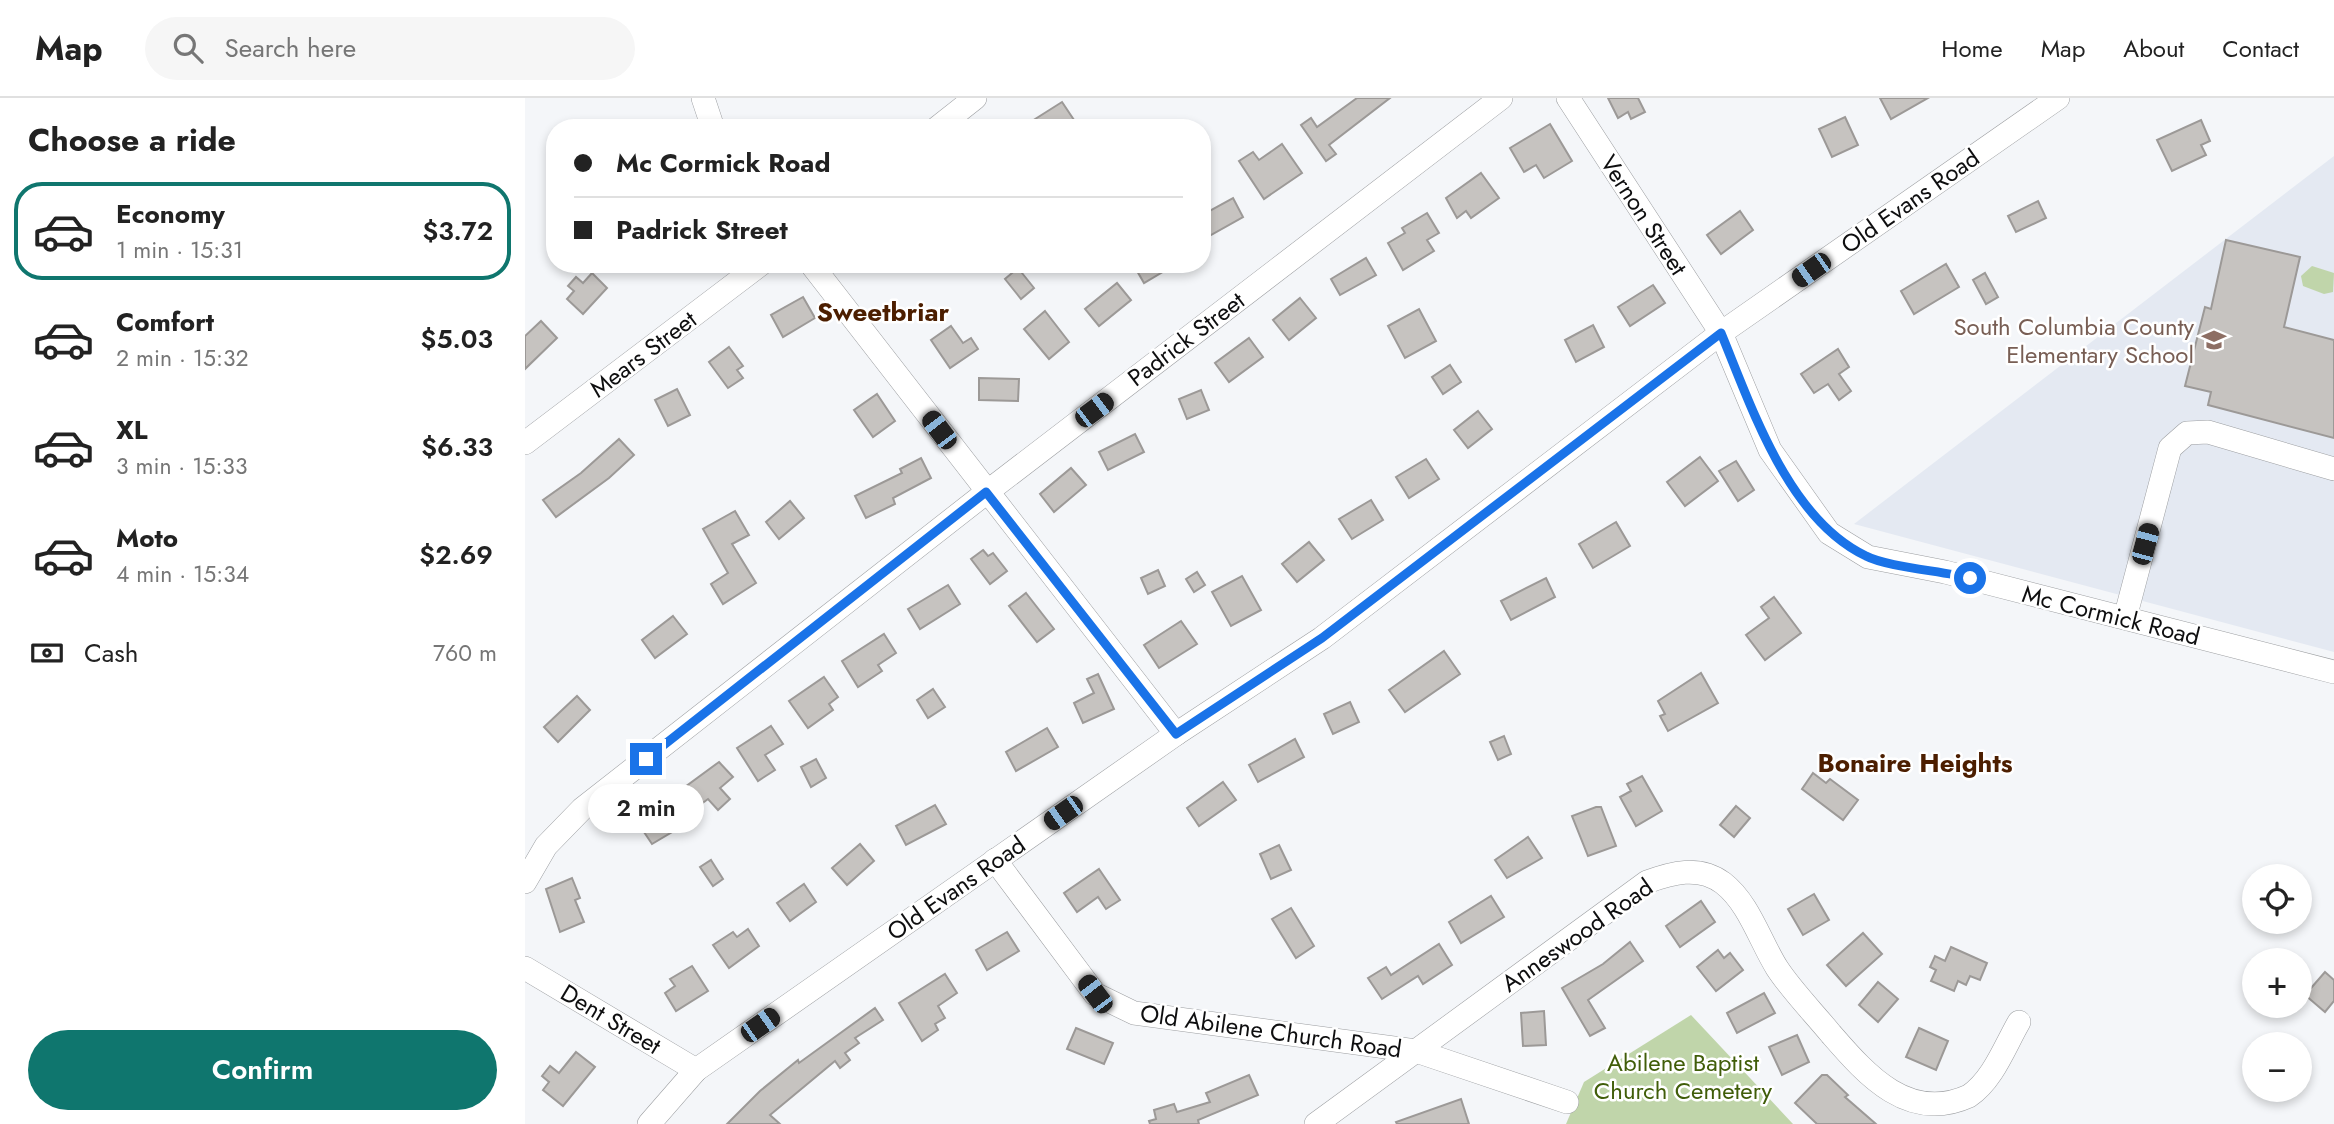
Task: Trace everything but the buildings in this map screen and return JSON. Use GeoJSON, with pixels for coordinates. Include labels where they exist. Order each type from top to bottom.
{"type":"FeatureCollection","features":[{"type":"Feature","properties":{"kind":"street"},"geometry":{"type":"LineString","coordinates":[[703,98],[710,119]]}},
{"type":"Feature","properties":{"kind":"street"},"geometry":{"type":"LineString","coordinates":[[948,119],[975,98]]}},
{"type":"Feature","properties":{"kind":"street","name":"Padrick Street"},"geometry":{"type":"LineString","coordinates":[[525,882],[546,846],[582,809],[986,492],[1501,98]]}},
{"type":"Feature","properties":{"kind":"street","name":"Vernon Street"},"geometry":{"type":"LineString","coordinates":[[1568,98],[1721,333]]}},
{"type":"Feature","properties":{"kind":"street","name":"Old Evans Road"},"geometry":{"type":"LineString","coordinates":[[649,1124],[696,1070],[1176,734],[1322,638],[1721,333],[2058,98]]}},
{"type":"Feature","properties":{"kind":"street","name":"Mears Street"},"geometry":{"type":"LineString","coordinates":[[525,443],[749,273]]}},
{"type":"Feature","properties":{"kind":"street"},"geometry":{"type":"LineString","coordinates":[[818,273],[1176,734]]}},
{"type":"Feature","properties":{"kind":"street","name":"Mc Cormick Road"},"geometry":{"type":"LineString","coordinates":[[1721,333],[1770,450],[1829,533],[1868,557],[1945,572],[2334,672]]}},
{"type":"Feature","properties":{"kind":"street"},"geometry":{"type":"LineString","coordinates":[[2125,618],[2170,448],[2187,433],[2208,432],[2334,469]]}},
{"type":"Feature","properties":{"kind":"street","name":"Old Abilene Church Road"},"geometry":{"type":"LineString","coordinates":[[995,860],[1095,994],[1133,1013],[1416,1051],[1567,1102]]}},
{"type":"Feature","properties":{"kind":"street","name":"Anneswood Road"},"geometry":{"type":"LineString","coordinates":[[1316,1124],[1647,882],[1673,872],[1698,872],[1722,882],[1739,901],[1777,969],[1798,995],[1880,1091],[1903,1104],[1928,1108],[1951,1105],[1969,1096],[1988,1078],[2019,1022]]}},
{"type":"Feature","properties":{"kind":"street","name":"Dent Street"},"geometry":{"type":"LineString","coordinates":[[525,968],[696,1070]]}},
{"type":"Feature","properties":{"kind":"shaded area","name":"South Columbia County Elementary School"},"geometry":{"type":"Polygon","coordinates":[[[2334,156],[2334,652],[1854,524],[2334,156]]]}},
{"type":"Feature","properties":{"kind":"green space"},"geometry":{"type":"Polygon","coordinates":[[[2312,266],[2334,273],[2333,292],[2324,294],[2303,286],[2301,276],[2312,266]]]}},
{"type":"Feature","properties":{"kind":"green space","name":"Abilene Baptist Church Cemetery"},"geometry":{"type":"Polygon","coordinates":[[[1691,1015],[1793,1124],[1566,1124],[1584,1082],[1691,1015]]]}},
{"type":"Feature","properties":{"kind":"place","name":"South Columbia County Elementary School"},"geometry":{"type":"Point","coordinates":[2214,340]}},
{"type":"Feature","properties":{"kind":"district","name":"Sweetbriar"},"geometry":{"type":"Point","coordinates":[883,312]}},
{"type":"Feature","properties":{"kind":"district","name":"Bonaire Heights"},"geometry":{"type":"Point","coordinates":[1915,763]}},
{"type":"Feature","properties":{"kind":"route"},"geometry":{"type":"LineString","coordinates":[[646,759],[986,492],[1176,734],[1322,638],[1721,333],[1770,450],[1829,533],[1868,557],[1970,578]]}}]}
